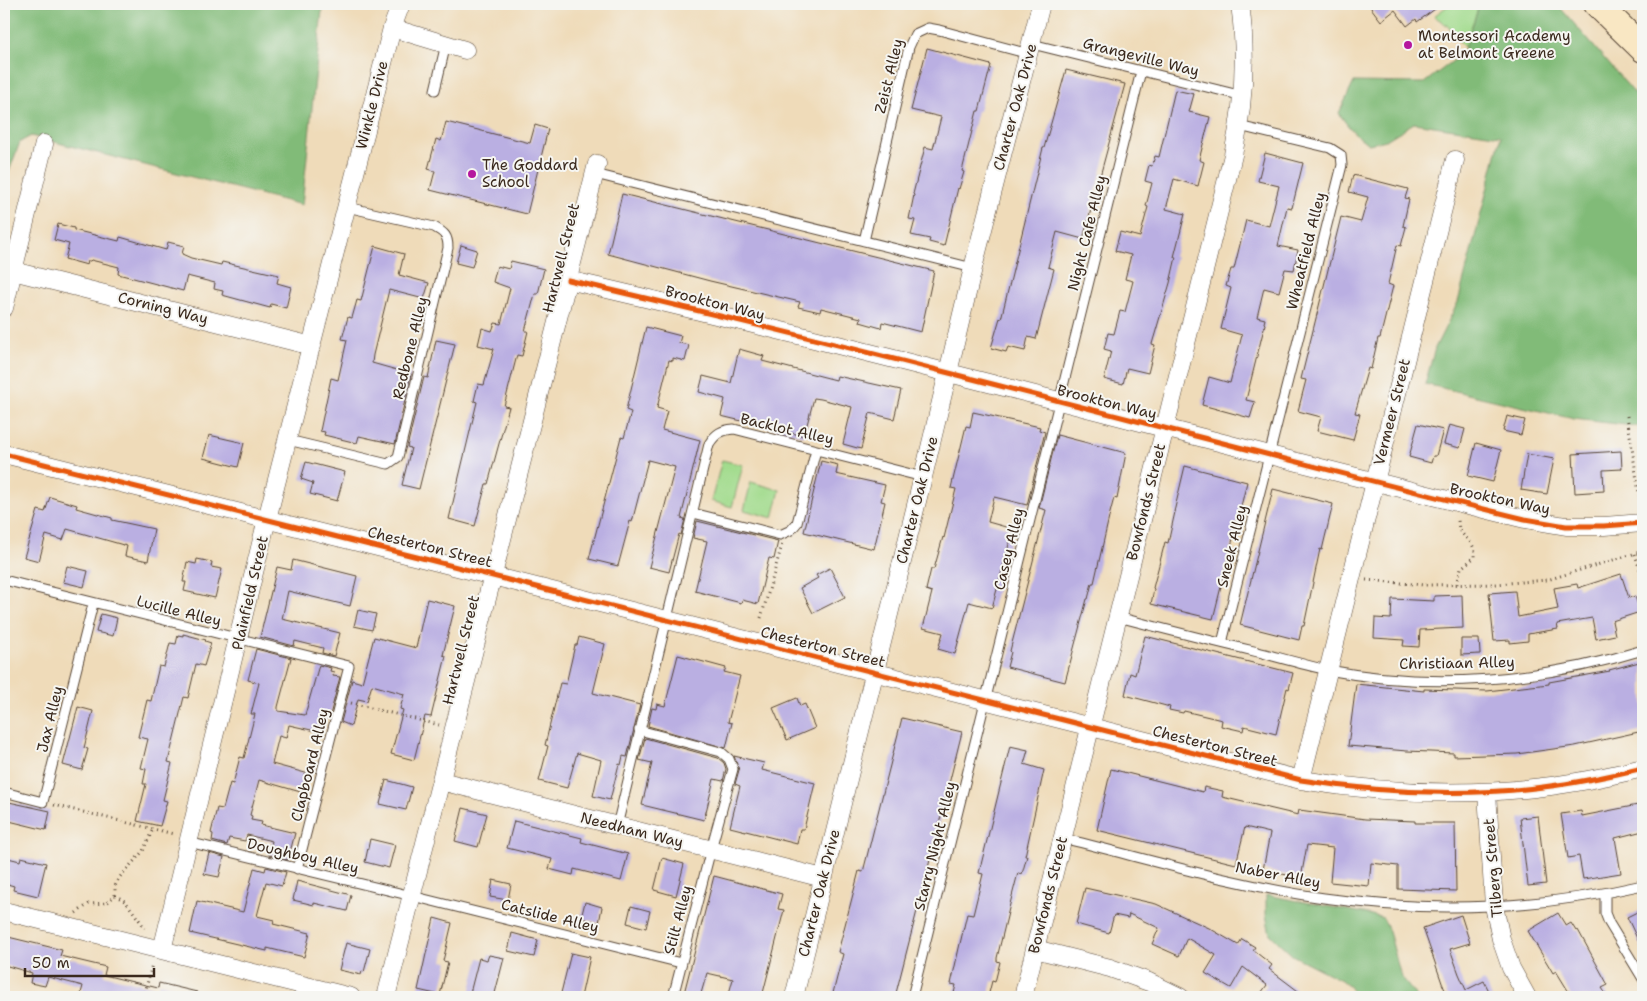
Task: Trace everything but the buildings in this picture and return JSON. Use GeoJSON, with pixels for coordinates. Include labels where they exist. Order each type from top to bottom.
{"type":"FeatureCollection","features":[{"type":"Feature","properties":{"kind":"street","name":"Winkle Drive"},"geometry":{"type":"LineString","coordinates":[[347,207],[392,28],[401,4]]}},
{"type":"Feature","properties":{"kind":"street","name":"Charter Oak Drive"},"geometry":{"type":"LineString","coordinates":[[794,997],[973,268],[1042,4]]}},
{"type":"Feature","properties":{"kind":"street","name":"Bowfonds Street"},"geometry":{"type":"LineString","coordinates":[[1023,997],[1239,126],[1243,96],[1244,57],[1240,4]]}},
{"type":"Feature","properties":{"kind":"street"},"geometry":{"type":"LineString","coordinates":[[1597,4],[1643,49]]}},
{"type":"Feature","properties":{"kind":"street"},"geometry":{"type":"LineString","coordinates":[[392,28],[465,50]]}},
{"type":"Feature","properties":{"kind":"street"},"geometry":{"type":"LineString","coordinates":[[4,308],[44,144]]}},
{"type":"Feature","properties":{"kind":"street","name":"Vermeer Street"},"geometry":{"type":"LineString","coordinates":[[1301,780],[1454,160]]}},
{"type":"Feature","properties":{"kind":"street","name":"Hartwell Street"},"geometry":{"type":"LineString","coordinates":[[386,997],[596,169]]}},
{"type":"Feature","properties":{"kind":"street","name":"Plainfield Street"},"geometry":{"type":"LineString","coordinates":[[162,950],[347,207]]}},
{"type":"Feature","properties":{"kind":"street","name":"Corning Way"},"geometry":{"type":"LineString","coordinates":[[13,271],[312,346]]}},
{"type":"Feature","properties":{"kind":"street","name":"Brookton Way"},"geometry":{"type":"LineString","coordinates":[[568,280],[947,373],[1268,456],[1525,519],[1566,526],[1643,523]]}},
{"type":"Feature","properties":{"kind":"street","name":"Chesterton Street"},"geometry":{"type":"LineString","coordinates":[[4,454],[1301,780],[1350,788],[1419,793],[1487,792],[1553,786],[1643,768]]}},
{"type":"Feature","properties":{"kind":"street","name":"Needham Way"},"geometry":{"type":"LineString","coordinates":[[441,781],[823,878]]}},
{"type":"Feature","properties":{"kind":"street","name":"Tilberg Street"},"geometry":{"type":"LineString","coordinates":[[1487,792],[1494,906],[1501,939],[1511,968],[1527,997]]}},
{"type":"Feature","properties":{"kind":"street"},"geometry":{"type":"LineString","coordinates":[[4,911],[351,997]]}},
{"type":"Feature","properties":{"kind":"street"},"geometry":{"type":"LineString","coordinates":[[1035,949],[1110,968],[1149,982],[1180,997]]}},
{"type":"Feature","properties":{"kind":"lane","name":"Zeist Alley"},"geometry":{"type":"LineString","coordinates":[[864,241],[909,47],[915,34],[928,28],[1030,49]]}},
{"type":"Feature","properties":{"kind":"lane"},"geometry":{"type":"LineString","coordinates":[[435,90],[446,44]]}},
{"type":"Feature","properties":{"kind":"lane","name":"Grangeville Way"},"geometry":{"type":"LineString","coordinates":[[1030,49],[1141,71],[1243,96]]}},
{"type":"Feature","properties":{"kind":"lane","name":"Night Cafe Alley"},"geometry":{"type":"LineString","coordinates":[[1059,402],[1141,71]]}},
{"type":"Feature","properties":{"kind":"lane","name":"Wheatfield Alley"},"geometry":{"type":"LineString","coordinates":[[1239,126],[1330,148],[1341,155],[1342,165],[1268,456]]}},
{"type":"Feature","properties":{"kind":"lane"},"geometry":{"type":"LineString","coordinates":[[596,169],[864,241],[973,268]]}},
{"type":"Feature","properties":{"kind":"lane","name":"Redbone Alley"},"geometry":{"type":"LineString","coordinates":[[288,440],[388,464],[398,457],[448,248],[448,238],[444,232],[434,227],[347,207]]}},
{"type":"Feature","properties":{"kind":"lane","name":"Casey Alley"},"geometry":{"type":"LineString","coordinates":[[985,702],[1059,402]]}},
{"type":"Feature","properties":{"kind":"lane","name":"Backlot Alley"},"geometry":{"type":"LineString","coordinates":[[616,826],[709,444],[713,437],[722,430],[734,429],[923,477]]}},
{"type":"Feature","properties":{"kind":"lane"},"geometry":{"type":"LineString","coordinates":[[693,513],[780,535],[786,533],[797,523],[816,450]]}},
{"type":"Feature","properties":{"kind":"lane","name":"Sneek Alley"},"geometry":{"type":"LineString","coordinates":[[1222,643],[1268,456]]}},
{"type":"Feature","properties":{"kind":"lane","name":"Lucille Alley"},"geometry":{"type":"LineString","coordinates":[[4,580],[93,604],[349,666]]}},
{"type":"Feature","properties":{"kind":"lane","name":"Jax Alley"},"geometry":{"type":"LineString","coordinates":[[44,802],[93,604]]}},
{"type":"Feature","properties":{"kind":"lane"},"geometry":{"type":"LineString","coordinates":[[1118,618],[1328,670]]}},
{"type":"Feature","properties":{"kind":"lane","name":"Christiaan Alley"},"geometry":{"type":"LineString","coordinates":[[1328,670],[1382,677],[1428,680],[1486,679],[1532,675],[1577,667],[1643,650]]}},
{"type":"Feature","properties":{"kind":"lane","name":"Clapboard Alley"},"geometry":{"type":"LineString","coordinates":[[297,869],[349,666]]}},
{"type":"Feature","properties":{"kind":"lane","name":"Starry Night Alley"},"geometry":{"type":"LineString","coordinates":[[912,997],[985,702]]}},
{"type":"Feature","properties":{"kind":"lane","name":"Stilt Alley"},"geometry":{"type":"LineString","coordinates":[[639,730],[721,752],[729,759],[734,769],[711,849],[673,997]]}},
{"type":"Feature","properties":{"kind":"lane"},"geometry":{"type":"LineString","coordinates":[[4,792],[44,802]]}},
{"type":"Feature","properties":{"kind":"lane","name":"Naber Alley"},"geometry":{"type":"LineString","coordinates":[[1062,838],[1260,887],[1323,898],[1385,905],[1435,908],[1494,906],[1547,902],[1605,894],[1643,886]]}},
{"type":"Feature","properties":{"kind":"lane","name":"Doughboy Alley"},"geometry":{"type":"LineString","coordinates":[[189,840],[297,869],[412,896]]}},
{"type":"Feature","properties":{"kind":"lane"},"geometry":{"type":"LineString","coordinates":[[1605,894],[1605,913],[1609,923],[1643,979]]}},
{"type":"Feature","properties":{"kind":"lane","name":"Catslide Alley"},"geometry":{"type":"LineString","coordinates":[[412,896],[681,963]]}},
{"type":"Feature","properties":{"kind":"path"},"geometry":{"type":"LineString","coordinates":[[1627,416],[1643,523]]}},
{"type":"Feature","properties":{"kind":"path"},"geometry":{"type":"LineString","coordinates":[[1456,584],[1461,568],[1475,557],[1475,550],[1471,542],[1459,530],[1458,520]]}},
{"type":"Feature","properties":{"kind":"path"},"geometry":{"type":"LineString","coordinates":[[761,618],[786,533]]}},
{"type":"Feature","properties":{"kind":"path"},"geometry":{"type":"LineString","coordinates":[[1366,580],[1424,585],[1496,584],[1547,580],[1643,551]]}},
{"type":"Feature","properties":{"kind":"path"},"geometry":{"type":"LineString","coordinates":[[1635,554],[1643,580]]}},
{"type":"Feature","properties":{"kind":"path"},"geometry":{"type":"LineString","coordinates":[[340,700],[454,729]]}},
{"type":"Feature","properties":{"kind":"path"},"geometry":{"type":"LineString","coordinates":[[44,802],[153,828],[189,840]]}},
{"type":"Feature","properties":{"kind":"path"},"geometry":{"type":"LineString","coordinates":[[67,927],[76,913],[82,908],[89,904],[107,903],[115,895],[115,886],[119,878],[143,851],[153,828]]}},
{"type":"Feature","properties":{"kind":"green space"},"geometry":{"type":"Polygon","coordinates":[[[4,4],[325,4],[322,11],[302,205],[31,136],[20,142],[4,185],[4,4]]]}},
{"type":"Feature","properties":{"kind":"green space"},"geometry":{"type":"Polygon","coordinates":[[[1450,4],[1480,4],[1468,36],[1472,54],[1461,44],[1447,25],[1434,16],[1450,4]]]}},
{"type":"Feature","properties":{"kind":"green space"},"geometry":{"type":"Polygon","coordinates":[[[1480,4],[1557,4],[1643,103],[1643,427],[1574,419],[1425,384],[1435,348],[1458,302],[1501,136],[1414,123],[1386,140],[1369,144],[1352,130],[1339,113],[1354,82],[1424,83],[1462,54],[1480,4]]]}},
{"type":"Feature","properties":{"kind":"green space"},"geometry":{"type":"Polygon","coordinates":[[[722,460],[743,465],[732,507],[711,501],[722,460]]]}},
{"type":"Feature","properties":{"kind":"green space"},"geometry":{"type":"Polygon","coordinates":[[[751,482],[780,490],[773,518],[744,510],[751,482]]]}},
{"type":"Feature","properties":{"kind":"green space"},"geometry":{"type":"Polygon","coordinates":[[[1266,895],[1383,918],[1389,931],[1401,977],[1417,997],[1361,997],[1341,980],[1292,955],[1270,934],[1266,915],[1266,895]]]}},
{"type":"Feature","properties":{"kind":"cycle path"},"geometry":{"type":"LineString","coordinates":[[568,280],[688,308],[1525,519],[1566,526],[1643,523]]}},
{"type":"Feature","properties":{"kind":"cycle path"},"geometry":{"type":"LineString","coordinates":[[4,454],[1301,780],[1391,791],[1482,792],[1556,785],[1643,768]]}},
{"type":"Feature","properties":{"kind":"place","name":"Montessori Academy at Belmont Greene"},"geometry":{"type":"Point","coordinates":[1408,45]}},
{"type":"Feature","properties":{"kind":"place","name":"The Goddard School"},"geometry":{"type":"Point","coordinates":[472,174]}}]}
